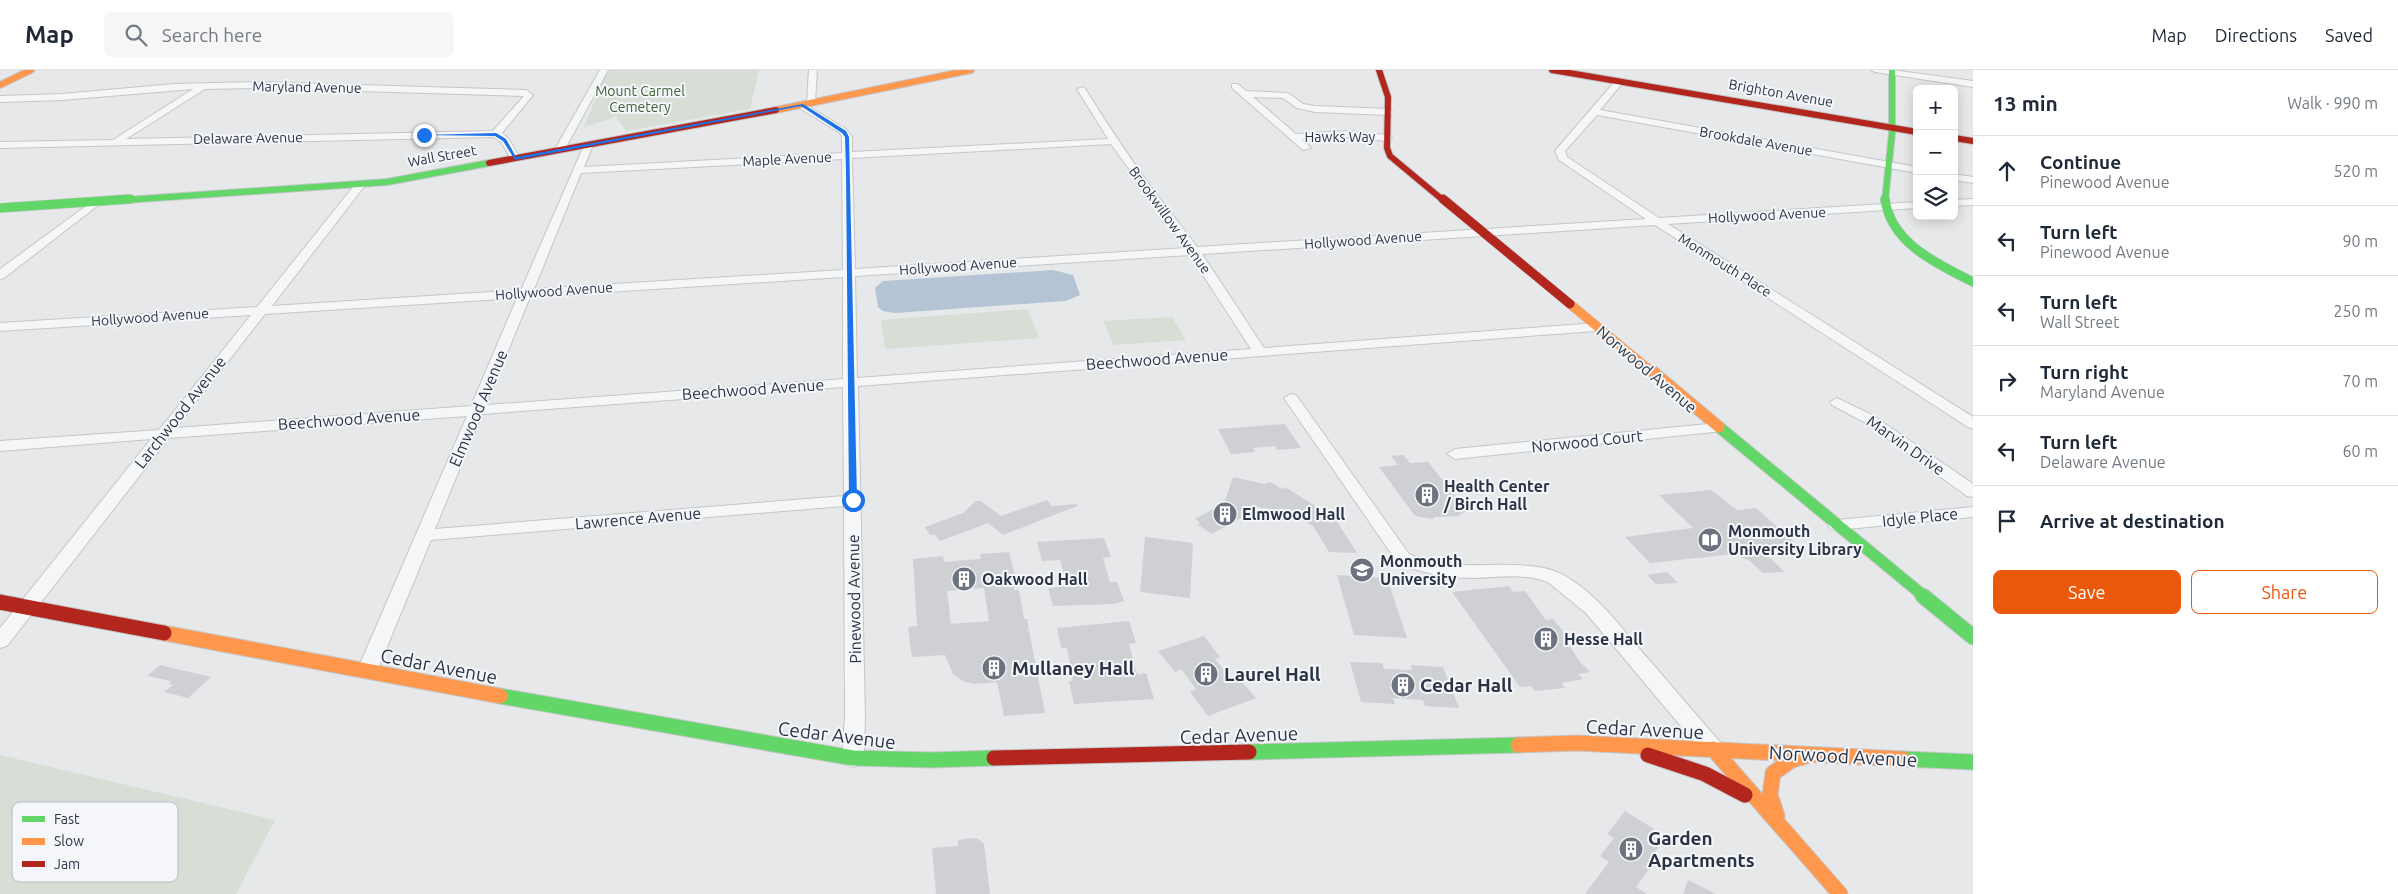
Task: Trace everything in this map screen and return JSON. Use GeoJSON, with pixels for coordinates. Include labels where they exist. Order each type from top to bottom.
{"type":"FeatureCollection","features":[{"type":"Feature","properties":{"kind":"street"},"geometry":{"type":"LineString","coordinates":[[0,85],[31,70]]}},
{"type":"Feature","properties":{"kind":"street"},"geometry":{"type":"LineString","coordinates":[[559,151],[604,70]]}},
{"type":"Feature","properties":{"kind":"street"},"geometry":{"type":"LineString","coordinates":[[806,103],[813,70]]}},
{"type":"Feature","properties":{"kind":"street","name":"Wall Street"},"geometry":{"type":"LineString","coordinates":[[0,208],[387,182],[559,151],[971,70]]}},
{"type":"Feature","properties":{"kind":"street","name":"Norwood Avenue"},"geometry":{"type":"LineString","coordinates":[[1379,70],[1388,97],[1387,148],[1390,156],[1973,637]]}},
{"type":"Feature","properties":{"kind":"street","name":"Brighton Avenue"},"geometry":{"type":"LineString","coordinates":[[1552,70],[1913,131]]}},
{"type":"Feature","properties":{"kind":"street"},"geometry":{"type":"LineString","coordinates":[[1875,70],[1973,84]]}},
{"type":"Feature","properties":{"kind":"street"},"geometry":{"type":"LineString","coordinates":[[1892,71],[1886,207],[1895,226],[1915,246],[1945,267],[1973,282]]}},
{"type":"Feature","properties":{"kind":"street","name":"Monmouth Place"},"geometry":{"type":"LineString","coordinates":[[1620,81],[1595,112],[1562,147],[1560,151],[1562,158],[1973,424]]}},
{"type":"Feature","properties":{"kind":"street"},"geometry":{"type":"LineString","coordinates":[[115,142],[204,86]]}},
{"type":"Feature","properties":{"kind":"street","name":"Maryland Avenue"},"geometry":{"type":"LineString","coordinates":[[0,99],[62,97],[204,86],[268,86],[529,94],[528,98],[496,134]]}},
{"type":"Feature","properties":{"kind":"street"},"geometry":{"type":"LineString","coordinates":[[1235,86],[1306,148]]}},
{"type":"Feature","properties":{"kind":"street","name":"Brookwillow Avenue"},"geometry":{"type":"LineString","coordinates":[[1081,89],[1084,98],[1193,251],[1259,351]]}},
{"type":"Feature","properties":{"kind":"street"},"geometry":{"type":"LineString","coordinates":[[1244,94],[1286,95],[1303,106],[1315,109],[1388,112]]}},
{"type":"Feature","properties":{"kind":"street"},"geometry":{"type":"LineString","coordinates":[[1252,101],[1295,101]]}},
{"type":"Feature","properties":{"kind":"street","name":"Pinewood Avenue"},"geometry":{"type":"LineString","coordinates":[[806,103],[844,132],[847,137],[853,500],[855,718],[853,758]]}},
{"type":"Feature","properties":{"kind":"street","name":"Brookdale Avenue"},"geometry":{"type":"LineString","coordinates":[[1595,112],[1913,169]]}},
{"type":"Feature","properties":{"kind":"street"},"geometry":{"type":"LineString","coordinates":[[496,134],[505,140],[515,158]]}},
{"type":"Feature","properties":{"kind":"street","name":"Delaware Avenue"},"geometry":{"type":"LineString","coordinates":[[0,145],[496,134]]}},
{"type":"Feature","properties":{"kind":"street","name":"Hawks Way"},"geometry":{"type":"LineString","coordinates":[[1293,137],[1348,134],[1387,138]]}},
{"type":"Feature","properties":{"kind":"street"},"geometry":{"type":"LineString","coordinates":[[1958,139],[1973,141]]}},
{"type":"Feature","properties":{"kind":"street","name":"Maple Avenue"},"geometry":{"type":"LineString","coordinates":[[579,170],[1114,141]]}},
{"type":"Feature","properties":{"kind":"street","name":"Elmwood Avenue"},"geometry":{"type":"LineString","coordinates":[[367,671],[588,145]]}},
{"type":"Feature","properties":{"kind":"street"},"geometry":{"type":"LineString","coordinates":[[1958,178],[1973,180]]}},
{"type":"Feature","properties":{"kind":"street","name":"Larchwood Avenue"},"geometry":{"type":"LineString","coordinates":[[0,641],[361,184]]}},
{"type":"Feature","properties":{"kind":"street"},"geometry":{"type":"LineString","coordinates":[[0,275],[97,200]]}},
{"type":"Feature","properties":{"kind":"street"},"geometry":{"type":"LineString","coordinates":[[1958,203],[1973,202]]}},
{"type":"Feature","properties":{"kind":"street","name":"Hollywood Avenue"},"geometry":{"type":"LineString","coordinates":[[0,327],[1913,205]]}},
{"type":"Feature","properties":{"kind":"street","name":"Beechwood Avenue"},"geometry":{"type":"LineString","coordinates":[[0,446],[1596,327]]}},
{"type":"Feature","properties":{"kind":"street"},"geometry":{"type":"LineString","coordinates":[[1291,398],[1403,558],[1420,566],[1442,570],[1504,571],[1550,576],[1573,591],[1593,608],[1840,894]]}},
{"type":"Feature","properties":{"kind":"street","name":"Marvin Drive"},"geometry":{"type":"LineString","coordinates":[[1837,402],[1869,419],[1973,492]]}},
{"type":"Feature","properties":{"kind":"street","name":"Norwood Court"},"geometry":{"type":"LineString","coordinates":[[1455,454],[1718,428]]}},
{"type":"Feature","properties":{"kind":"street","name":"Lawrence Avenue"},"geometry":{"type":"LineString","coordinates":[[424,535],[853,500]]}},
{"type":"Feature","properties":{"kind":"street","name":"Idyle Place"},"geometry":{"type":"LineString","coordinates":[[1837,525],[1973,512]]}},
{"type":"Feature","properties":{"kind":"street","name":"Cedar Avenue"},"geometry":{"type":"LineString","coordinates":[[0,602],[608,716],[853,758],[890,761],[1577,743],[1713,749]]}},
{"type":"Feature","properties":{"kind":"street"},"geometry":{"type":"LineString","coordinates":[[1611,745],[1670,760],[1705,774],[1737,789],[1768,810]]}},
{"type":"Feature","properties":{"kind":"street","name":"Norwood Avenue"},"geometry":{"type":"LineString","coordinates":[[1713,749],[1973,762]]}},
{"type":"Feature","properties":{"kind":"street"},"geometry":{"type":"LineString","coordinates":[[1782,826],[1771,802],[1768,788],[1773,773],[1792,760],[1813,754]]}},
{"type":"Feature","properties":{"kind":"green space","name":"Mount Carmel Cemetery"},"geometry":{"type":"Polygon","coordinates":[[[607,70],[759,70],[750,109],[626,131],[616,117],[584,127],[607,70]]]}},
{"type":"Feature","properties":{"kind":"green space"},"geometry":{"type":"Polygon","coordinates":[[[1028,309],[1039,338],[885,349],[881,320],[1028,309]]]}},
{"type":"Feature","properties":{"kind":"green space"},"geometry":{"type":"Polygon","coordinates":[[[1172,317],[1186,340],[1114,345],[1103,321],[1172,317]]]}},
{"type":"Feature","properties":{"kind":"green space"},"geometry":{"type":"Polygon","coordinates":[[[0,755],[275,820],[236,894],[0,894],[0,755]]]}},
{"type":"Feature","properties":{"kind":"water"},"geometry":{"type":"Polygon","coordinates":[[[1053,270],[1073,275],[1080,295],[1066,301],[895,313],[883,311],[878,307],[875,288],[883,281],[1053,270]]]}},
{"type":"Feature","properties":{"kind":"building"},"geometry":{"type":"Polygon","coordinates":[[[1285,424],[1301,448],[1277,450],[1275,446],[1253,448],[1255,452],[1231,454],[1218,429],[1285,424]]]}},
{"type":"Feature","properties":{"kind":"building","name":"Health Center / Birch Hall"},"geometry":{"type":"Polygon","coordinates":[[[1403,455],[1410,463],[1428,462],[1468,512],[1461,513],[1459,516],[1434,517],[1433,519],[1415,516],[1379,467],[1398,465],[1391,456],[1403,455]]]}},
{"type":"Feature","properties":{"kind":"building","name":"Elmwood Hall"},"geometry":{"type":"Polygon","coordinates":[[[1233,477],[1264,484],[1270,482],[1282,489],[1285,487],[1331,516],[1338,523],[1357,553],[1329,552],[1313,526],[1295,516],[1272,518],[1271,509],[1252,506],[1245,516],[1212,534],[1198,525],[1200,523],[1195,519],[1224,503],[1233,477]]]}},
{"type":"Feature","properties":{"kind":"building","name":"Monmouth University Library"},"geometry":{"type":"Polygon","coordinates":[[[1711,490],[1737,510],[1756,508],[1795,542],[1758,547],[1785,572],[1763,573],[1750,561],[1734,554],[1650,563],[1625,537],[1693,528],[1659,495],[1711,490]]]}},
{"type":"Feature","properties":{"kind":"building"},"geometry":{"type":"Polygon","coordinates":[[[1047,500],[1052,506],[1077,504],[1077,506],[1003,535],[988,523],[940,541],[935,535],[930,535],[925,527],[963,513],[976,501],[981,501],[1001,516],[1047,500]]]}},
{"type":"Feature","properties":{"kind":"building"},"geometry":{"type":"Polygon","coordinates":[[[1145,537],[1193,543],[1190,598],[1140,592],[1145,537]]]}},
{"type":"Feature","properties":{"kind":"building"},"geometry":{"type":"Polygon","coordinates":[[[1104,538],[1111,557],[1103,558],[1110,582],[1117,582],[1124,601],[1114,604],[1053,606],[1048,588],[1067,586],[1060,560],[1042,561],[1037,542],[1104,538]]]}},
{"type":"Feature","properties":{"kind":"building"},"geometry":{"type":"Polygon","coordinates":[[[1009,552],[1014,573],[1014,590],[1019,590],[1024,619],[1027,619],[1029,629],[1025,631],[1031,630],[1029,631],[1045,713],[1004,716],[997,682],[973,684],[963,681],[953,674],[945,655],[912,657],[908,627],[917,626],[913,559],[943,556],[944,562],[981,559],[980,554],[1009,552]],[[984,588],[947,591],[951,624],[989,621],[984,588]]]}},
{"type":"Feature","properties":{"kind":"building"},"geometry":{"type":"Polygon","coordinates":[[[1667,572],[1678,583],[1656,584],[1647,575],[1667,572]]]}},
{"type":"Feature","properties":{"kind":"building"},"geometry":{"type":"Polygon","coordinates":[[[1337,575],[1387,578],[1407,638],[1354,635],[1337,575]]]}},
{"type":"Feature","properties":{"kind":"building","name":"Hesse Hall"},"geometry":{"type":"Polygon","coordinates":[[[1509,586],[1513,592],[1525,591],[1546,620],[1553,619],[1562,630],[1579,661],[1590,672],[1578,674],[1583,679],[1561,683],[1565,688],[1535,691],[1531,686],[1520,687],[1452,592],[1509,586]]]}},
{"type":"Feature","properties":{"kind":"building"},"geometry":{"type":"Polygon","coordinates":[[[1129,621],[1136,643],[1129,644],[1137,674],[1146,673],[1154,699],[1074,704],[1069,681],[1073,681],[1067,648],[1061,648],[1057,628],[1129,621]]]}},
{"type":"Feature","properties":{"kind":"building","name":"Laurel Hall"},"geometry":{"type":"Polygon","coordinates":[[[1204,636],[1220,657],[1215,659],[1230,678],[1237,676],[1256,698],[1208,716],[1190,692],[1196,689],[1181,669],[1175,672],[1158,651],[1204,636]]]}},
{"type":"Feature","properties":{"kind":"building","name":"Cedar Hall"},"geometry":{"type":"Polygon","coordinates":[[[1350,662],[1382,663],[1384,669],[1412,670],[1411,665],[1443,667],[1459,708],[1425,706],[1423,700],[1393,698],[1395,704],[1361,702],[1350,662]]]}},
{"type":"Feature","properties":{"kind":"building"},"geometry":{"type":"Polygon","coordinates":[[[160,665],[211,677],[188,698],[164,692],[173,685],[169,684],[171,681],[147,676],[160,665]]]}},
{"type":"Feature","properties":{"kind":"building","name":"Garden Apartments"},"geometry":{"type":"Polygon","coordinates":[[[1625,811],[1654,829],[1650,835],[1662,842],[1648,862],[1652,865],[1636,887],[1647,894],[1585,894],[1609,862],[1600,856],[1614,838],[1607,834],[1625,811]]]}},
{"type":"Feature","properties":{"kind":"building"},"geometry":{"type":"Polygon","coordinates":[[[978,839],[984,844],[990,894],[936,894],[932,848],[958,846],[958,840],[978,839]]]}},
{"type":"Feature","properties":{"kind":"building","name":"Garden Apartments"},"geometry":{"type":"Polygon","coordinates":[[[1688,880],[1716,894],[1683,894],[1688,880]]]}},
{"type":"Feature","properties":{"kind":"traffic: fast"},"geometry":{"type":"LineString","coordinates":[[1892,70],[1892,133],[1886,175],[1886,207],[1891,220],[1909,243],[1947,269],[1973,282]]}},
{"type":"Feature","properties":{"kind":"traffic: fast"},"geometry":{"type":"LineString","coordinates":[[0,208],[387,182],[489,163]]}},
{"type":"Feature","properties":{"kind":"traffic: fast"},"geometry":{"type":"LineString","coordinates":[[1719,427],[1973,637]]}},
{"type":"Feature","properties":{"kind":"traffic: fast"},"geometry":{"type":"LineString","coordinates":[[500,696],[853,758],[931,760],[994,758]]}},
{"type":"Feature","properties":{"kind":"traffic: fast"},"geometry":{"type":"LineString","coordinates":[[1249,752],[1518,745]]}},
{"type":"Feature","properties":{"kind":"traffic: fast"},"geometry":{"type":"LineString","coordinates":[[1903,759],[1973,762]]}},
{"type":"Feature","properties":{"kind":"traffic: slow"},"geometry":{"type":"LineString","coordinates":[[0,85],[31,70]]}},
{"type":"Feature","properties":{"kind":"traffic: slow"},"geometry":{"type":"LineString","coordinates":[[776,110],[971,70]]}},
{"type":"Feature","properties":{"kind":"traffic: slow"},"geometry":{"type":"LineString","coordinates":[[1570,304],[1719,427]]}},
{"type":"Feature","properties":{"kind":"traffic: slow"},"geometry":{"type":"LineString","coordinates":[[164,633],[500,696]]}},
{"type":"Feature","properties":{"kind":"traffic: slow"},"geometry":{"type":"LineString","coordinates":[[1518,745],[1577,743],[1903,759]]}},
{"type":"Feature","properties":{"kind":"traffic: slow"},"geometry":{"type":"LineString","coordinates":[[1713,749],[1840,894]]}},
{"type":"Feature","properties":{"kind":"traffic: slow"},"geometry":{"type":"LineString","coordinates":[[1777,816],[1770,795],[1773,773],[1792,760],[1806,756]]}},
{"type":"Feature","properties":{"kind":"traffic: jam"},"geometry":{"type":"LineString","coordinates":[[1379,70],[1388,97],[1387,148],[1390,156],[1570,304]]}},
{"type":"Feature","properties":{"kind":"traffic: jam"},"geometry":{"type":"LineString","coordinates":[[1552,70],[1913,131]]}},
{"type":"Feature","properties":{"kind":"traffic: jam"},"geometry":{"type":"LineString","coordinates":[[489,163],[776,110]]}},
{"type":"Feature","properties":{"kind":"traffic: jam"},"geometry":{"type":"LineString","coordinates":[[1958,139],[1973,141]]}},
{"type":"Feature","properties":{"kind":"traffic: jam"},"geometry":{"type":"LineString","coordinates":[[0,602],[164,633]]}},
{"type":"Feature","properties":{"kind":"traffic: jam"},"geometry":{"type":"LineString","coordinates":[[994,758],[1249,752]]}},
{"type":"Feature","properties":{"kind":"traffic: jam"},"geometry":{"type":"LineString","coordinates":[[1648,755],[1705,774],[1745,795]]}},
{"type":"Feature","properties":{"kind":"place","name":"Health Center / Birch Hall"},"geometry":{"type":"Point","coordinates":[1427,495]}},
{"type":"Feature","properties":{"kind":"place","name":"Elmwood Hall"},"geometry":{"type":"Point","coordinates":[1225,514]}},
{"type":"Feature","properties":{"kind":"place","name":"Monmouth University Library"},"geometry":{"type":"Point","coordinates":[1710,540]}},
{"type":"Feature","properties":{"kind":"place","name":"Monmouth University"},"geometry":{"type":"Point","coordinates":[1362,570]}},
{"type":"Feature","properties":{"kind":"place","name":"Oakwood Hall"},"geometry":{"type":"Point","coordinates":[964,579]}},
{"type":"Feature","properties":{"kind":"place","name":"Hesse Hall"},"geometry":{"type":"Point","coordinates":[1546,639]}},
{"type":"Feature","properties":{"kind":"place","name":"Mullaney Hall"},"geometry":{"type":"Point","coordinates":[994,668]}},
{"type":"Feature","properties":{"kind":"place","name":"Laurel Hall"},"geometry":{"type":"Point","coordinates":[1206,674]}},
{"type":"Feature","properties":{"kind":"place","name":"Cedar Hall"},"geometry":{"type":"Point","coordinates":[1403,685]}},
{"type":"Feature","properties":{"kind":"place","name":"Garden Apartments"},"geometry":{"type":"Point","coordinates":[1631,849]}},
{"type":"Feature","properties":{"kind":"route"},"geometry":{"type":"LineString","coordinates":[[424,135],[496,134],[505,140],[513,151],[515,158],[801,104],[844,132],[847,137],[848,169],[853,500]]}}]}
